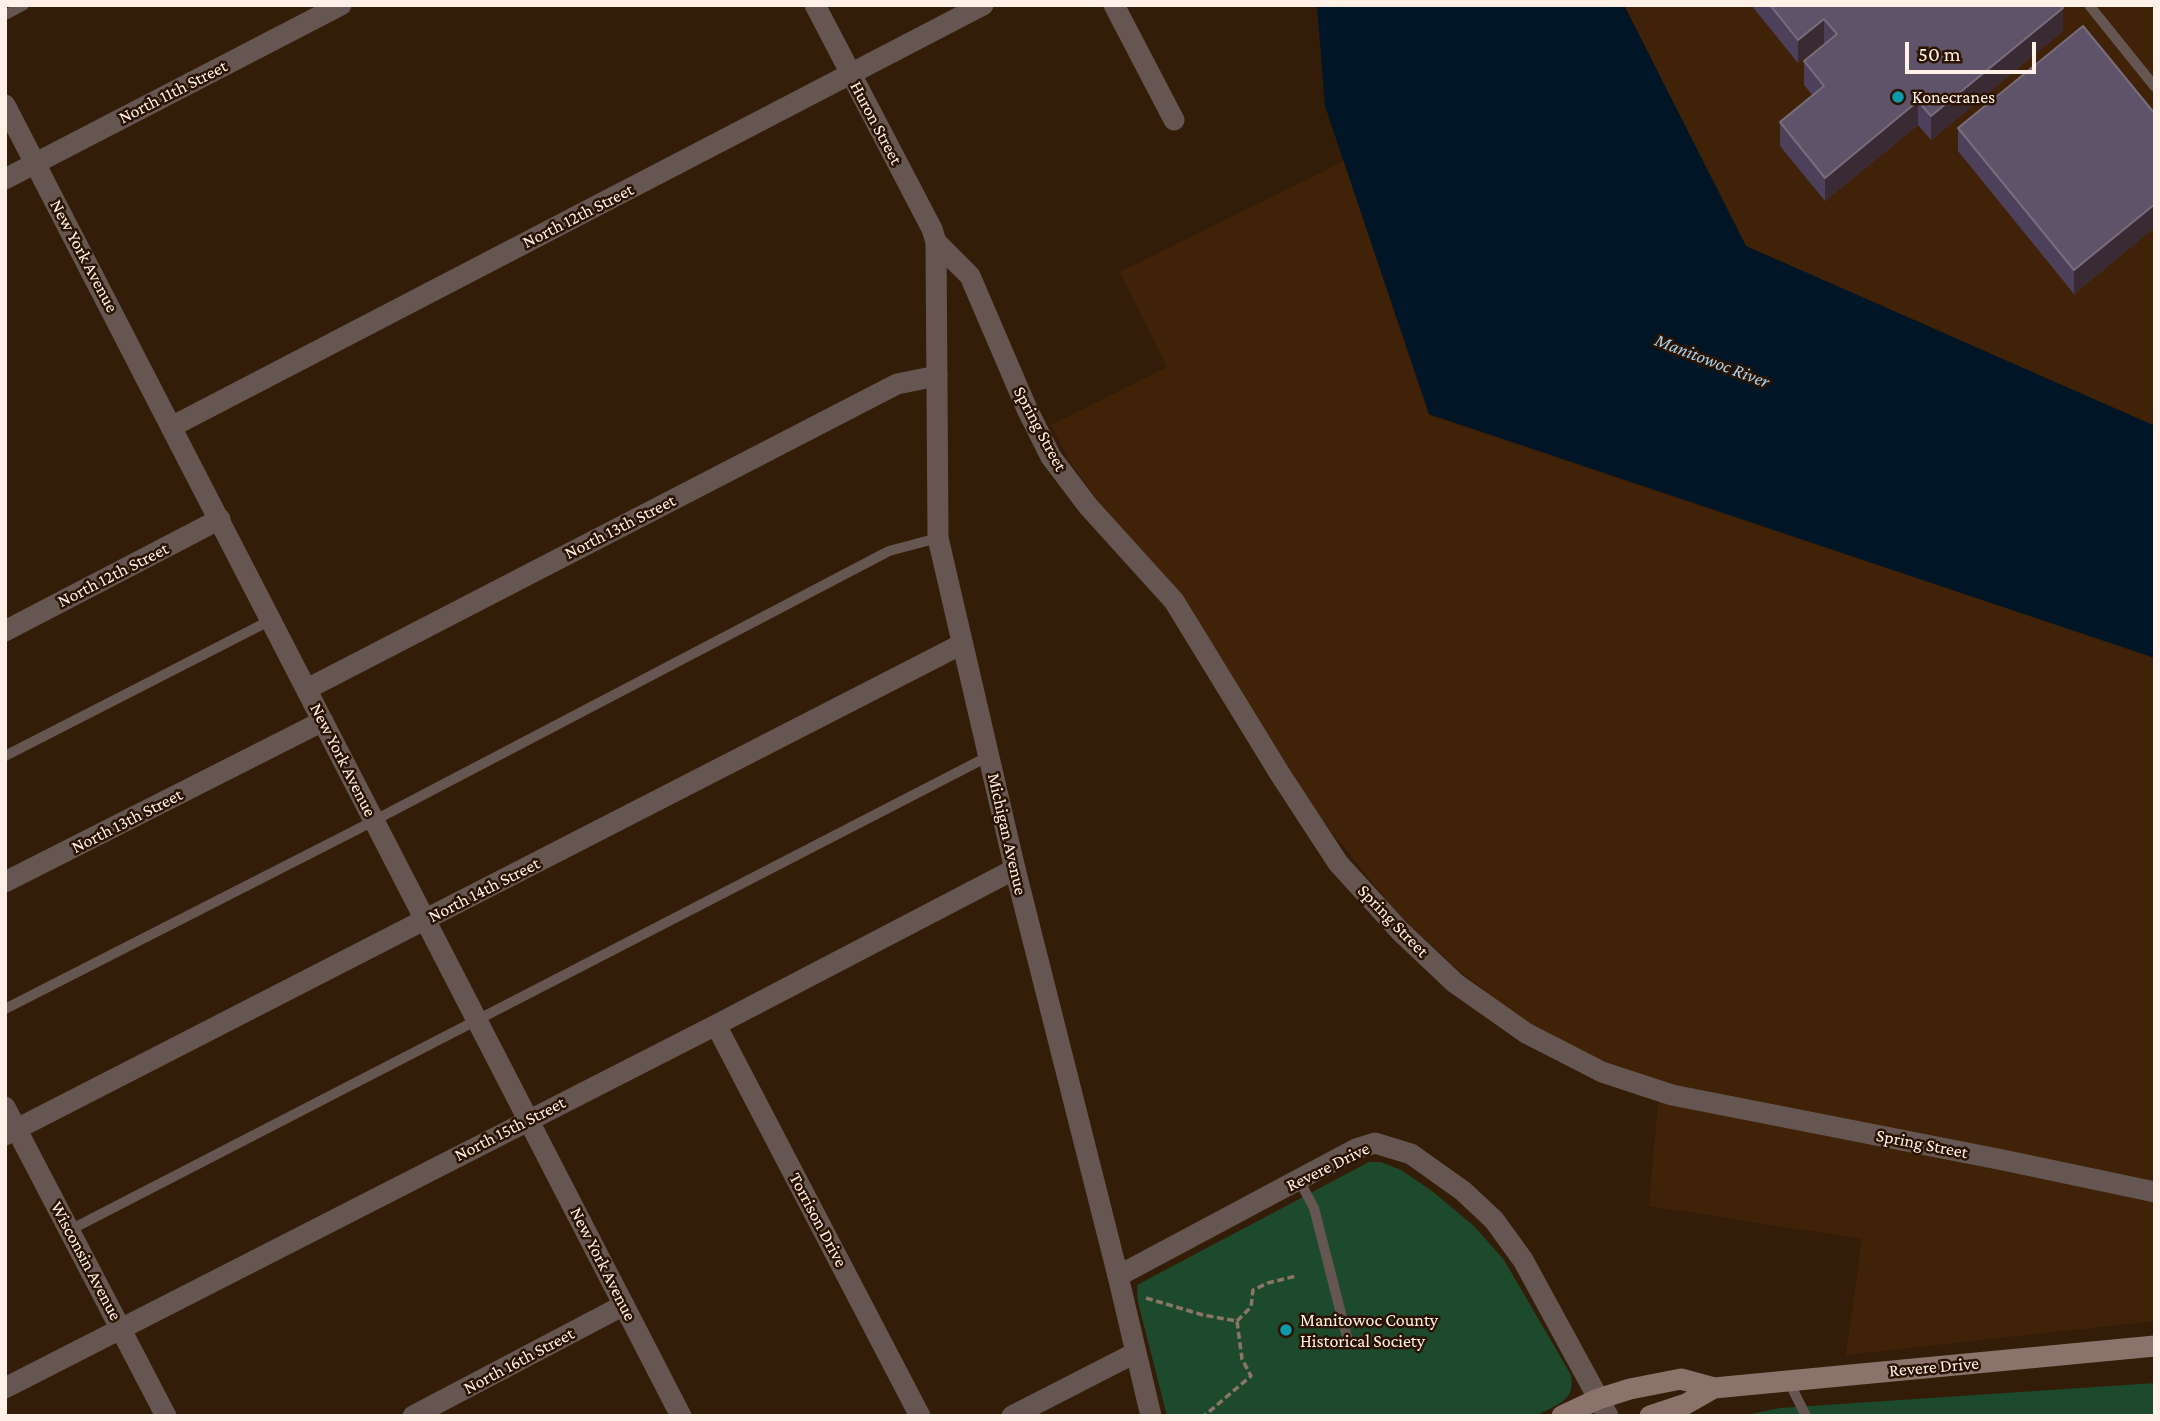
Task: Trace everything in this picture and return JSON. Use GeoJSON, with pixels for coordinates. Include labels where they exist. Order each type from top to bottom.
{"type":"FeatureCollection","features":[{"type":"Feature","properties":{"kind":"main road","name":"Revere Drive"},"geometry":{"type":"LineString","coordinates":[[1601,1410],[1630,1389],[1681,1379],[1714,1388],[2155,1346]]}},
{"type":"Feature","properties":{"kind":"main road","name":"Revere Drive"},"geometry":{"type":"LineString","coordinates":[[1650,1416],[1686,1404],[1714,1388]]}},
{"type":"Feature","properties":{"kind":"main road"},"geometry":{"type":"LineString","coordinates":[[1562,1416],[1601,1410]]}},
{"type":"Feature","properties":{"kind":"street","name":"North 11th Street"},"geometry":{"type":"LineString","coordinates":[[5,179],[341,5]]}},
{"type":"Feature","properties":{"kind":"street","name":"Huron Street"},"geometry":{"type":"LineString","coordinates":[[815,5],[932,229],[936,242]]}},
{"type":"Feature","properties":{"kind":"street","name":"North 12th Street"},"geometry":{"type":"LineString","coordinates":[[173,426],[984,5]]}},
{"type":"Feature","properties":{"kind":"street"},"geometry":{"type":"LineString","coordinates":[[1114,5],[1174,120]]}},
{"type":"Feature","properties":{"kind":"street","name":"New York Avenue"},"geometry":{"type":"LineString","coordinates":[[5,105],[173,426],[681,1416]]}},
{"type":"Feature","properties":{"kind":"street","name":"Michigan Avenue"},"geometry":{"type":"LineString","coordinates":[[936,242],[938,538],[1015,869],[1151,1416]]}},
{"type":"Feature","properties":{"kind":"street","name":"Spring Street"},"geometry":{"type":"LineString","coordinates":[[936,242],[970,276],[1027,410],[1051,457],[1088,506],[1174,601],[1338,863],[1400,931],[1455,983],[1526,1034],[1602,1072],[1672,1095],[2155,1192]]}},
{"type":"Feature","properties":{"kind":"street","name":"North 13th Street"},"geometry":{"type":"LineString","coordinates":[[307,689],[897,384],[937,376]]}},
{"type":"Feature","properties":{"kind":"street","name":"North 12th Street"},"geometry":{"type":"LineString","coordinates":[[5,631],[220,519]]}},
{"type":"Feature","properties":{"kind":"street","name":"North 14th Street"},"geometry":{"type":"LineString","coordinates":[[11,1132],[962,644]]}},
{"type":"Feature","properties":{"kind":"street","name":"North 13th Street"},"geometry":{"type":"LineString","coordinates":[[5,882],[323,721]]}},
{"type":"Feature","properties":{"kind":"street","name":"North 15th Street"},"geometry":{"type":"LineString","coordinates":[[5,1388],[1015,869]]}},
{"type":"Feature","properties":{"kind":"street","name":"Torrison Drive"},"geometry":{"type":"LineString","coordinates":[[716,1025],[920,1416]]}},
{"type":"Feature","properties":{"kind":"street","name":"Wisconsin Avenue"},"geometry":{"type":"LineString","coordinates":[[5,1107],[11,1132],[69,1230],[166,1416]]}},
{"type":"Feature","properties":{"kind":"street","name":"Revere Drive"},"geometry":{"type":"LineString","coordinates":[[1118,1276],[1356,1149],[1376,1143],[1411,1154],[1463,1191],[1509,1238],[1601,1410]]}},
{"type":"Feature","properties":{"kind":"street","name":"North 16th Street"},"geometry":{"type":"LineString","coordinates":[[413,1416],[624,1305]]}},
{"type":"Feature","properties":{"kind":"street"},"geometry":{"type":"LineString","coordinates":[[1012,1416],[1135,1353]]}},
{"type":"Feature","properties":{"kind":"lane"},"geometry":{"type":"LineString","coordinates":[[5,15],[24,5]]}},
{"type":"Feature","properties":{"kind":"lane"},"geometry":{"type":"LineString","coordinates":[[2089,5],[2155,87]]}},
{"type":"Feature","properties":{"kind":"lane"},"geometry":{"type":"LineString","coordinates":[[5,1009],[890,551],[938,538]]}},
{"type":"Feature","properties":{"kind":"lane"},"geometry":{"type":"LineString","coordinates":[[5,756],[271,620]]}},
{"type":"Feature","properties":{"kind":"lane"},"geometry":{"type":"LineString","coordinates":[[69,1230],[989,756]]}},
{"type":"Feature","properties":{"kind":"lane"},"geometry":{"type":"LineString","coordinates":[[1299,1180],[1314,1208],[1348,1341]]}},
{"type":"Feature","properties":{"kind":"lane"},"geometry":{"type":"LineString","coordinates":[[1788,1380],[1807,1416]]}},
{"type":"Feature","properties":{"kind":"path"},"geometry":{"type":"LineString","coordinates":[[1237,1321],[1251,1307],[1253,1290],[1296,1276]]}},
{"type":"Feature","properties":{"kind":"path"},"geometry":{"type":"LineString","coordinates":[[1146,1298],[1203,1315],[1237,1321]]}},
{"type":"Feature","properties":{"kind":"path"},"geometry":{"type":"LineString","coordinates":[[1204,1416],[1251,1376],[1242,1359],[1237,1321]]}},
{"type":"Feature","properties":{"kind":"shaded area"},"geometry":{"type":"Polygon","coordinates":[[[1624,5],[2155,5],[2155,426],[1746,246],[1624,5]]]}},
{"type":"Feature","properties":{"kind":"shaded area"},"geometry":{"type":"Polygon","coordinates":[[[1344,161],[1429,415],[2155,658],[2155,1321],[1846,1355],[1862,1239],[1649,1206],[1660,1081],[1601,1060],[1551,1037],[1503,1006],[1453,965],[1396,912],[1314,810],[1181,594],[1099,502],[1069,461],[1051,425],[1167,367],[1120,272],[1344,161]]]}},
{"type":"Feature","properties":{"kind":"green space"},"geometry":{"type":"Polygon","coordinates":[[[1369,1162],[1381,1162],[1401,1170],[1432,1191],[1474,1226],[1504,1260],[1571,1375],[1572,1384],[1567,1397],[1535,1416],[1167,1416],[1138,1302],[1137,1285],[1369,1162]]]}},
{"type":"Feature","properties":{"kind":"green space"},"geometry":{"type":"Polygon","coordinates":[[[2155,1383],[2155,1416],[1741,1416],[1780,1408],[2155,1383]]]}},
{"type":"Feature","properties":{"kind":"water","name":"Manitowoc River"},"geometry":{"type":"Polygon","coordinates":[[[1317,5],[1624,5],[1746,246],[2155,426],[2155,658],[1429,414],[1325,106],[1317,5]]]}},
{"type":"Feature","properties":{"kind":"building","name":"Konecranes"},"geometry":{"type":"Polygon","coordinates":[[[1770,5],[2061,5],[2063,8],[1931,116],[1918,101],[1825,178],[1780,122],[1824,86],[1804,61],[1837,34],[1824,19],[1798,40],[1770,5]]]}},
{"type":"Feature","properties":{"kind":"building"},"geometry":{"type":"Polygon","coordinates":[[[2083,26],[2155,114],[2155,204],[2074,270],[1958,128],[2083,26]]]}},
{"type":"Feature","properties":{"kind":"place","name":"Konecranes"},"geometry":{"type":"Point","coordinates":[1898,97]}},
{"type":"Feature","properties":{"kind":"place","name":"Manitowoc County Historical Society"},"geometry":{"type":"Point","coordinates":[1286,1330]}}]}
